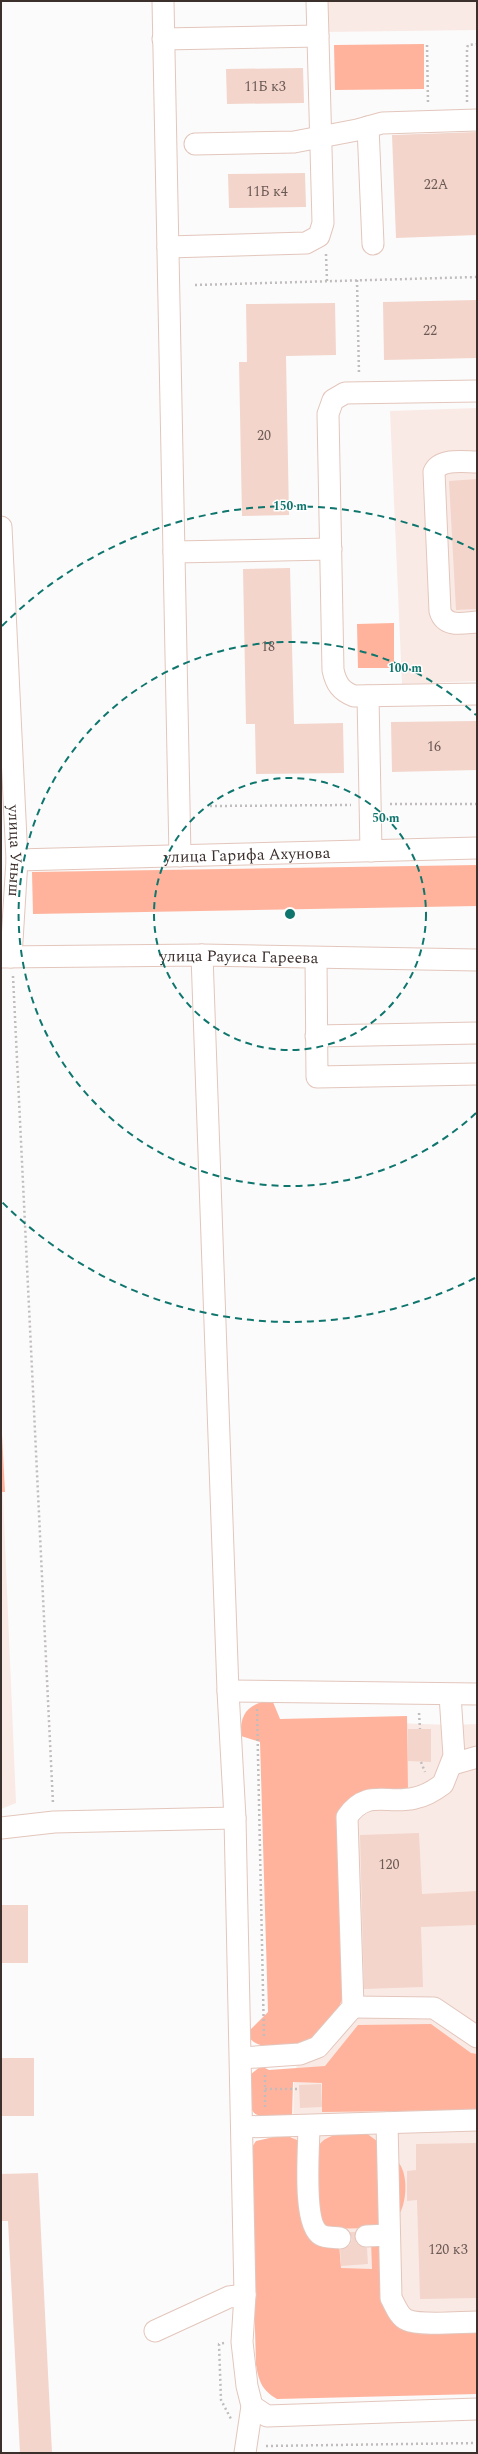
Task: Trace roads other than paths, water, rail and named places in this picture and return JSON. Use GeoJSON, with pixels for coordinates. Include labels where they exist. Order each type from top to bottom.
{"type":"FeatureCollection","features":[{"type":"Feature","properties":{"kind":"street"},"geometry":{"type":"LineString","coordinates":[[163,1],[180,856]]}},
{"type":"Feature","properties":{"kind":"street"},"geometry":{"type":"LineString","coordinates":[[168,246],[306,243],[319,236],[323,224],[317,1]]}},
{"type":"Feature","properties":{"kind":"street"},"geometry":{"type":"LineString","coordinates":[[164,39],[318,36]]}},
{"type":"Feature","properties":{"kind":"street"},"geometry":{"type":"LineString","coordinates":[[195,144],[294,142],[382,123],[472,120]]}},
{"type":"Feature","properties":{"kind":"street"},"geometry":{"type":"LineString","coordinates":[[368,127],[373,244]]}},
{"type":"Feature","properties":{"kind":"street"},"geometry":{"type":"LineString","coordinates":[[477,391],[359,393],[338,395],[333,400],[329,410],[333,670],[336,680],[346,693],[354,696],[477,694]]}},
{"type":"Feature","properties":{"kind":"street"},"geometry":{"type":"LineString","coordinates":[[477,462],[442,463],[436,467],[434,472],[440,611],[443,619],[450,623],[477,622]]}},
{"type":"Feature","properties":{"kind":"street","name":"улица Уныш"},"geometry":{"type":"LineString","coordinates":[[1,527],[4,647],[17,860],[6,957]]}},
{"type":"Feature","properties":{"kind":"street"},"geometry":{"type":"LineString","coordinates":[[174,552],[331,549]]}},
{"type":"Feature","properties":{"kind":"street"},"geometry":{"type":"LineString","coordinates":[[368,696],[371,850]]}},
{"type":"Feature","properties":{"kind":"street","name":"улица Гарифа Ахунова"},"geometry":{"type":"LineString","coordinates":[[17,860],[477,848]]}},
{"type":"Feature","properties":{"kind":"street"},"geometry":{"type":"LineString","coordinates":[[202,955],[228,1691],[235,1818],[245,2294],[242,2342],[247,2386],[252,2406],[245,2453]]}},
{"type":"Feature","properties":{"kind":"street","name":"улица Рауиса Гареева"},"geometry":{"type":"LineString","coordinates":[[6,957],[202,955],[477,960]]}},
{"type":"Feature","properties":{"kind":"street"},"geometry":{"type":"LineString","coordinates":[[316,958],[317,1077],[477,1074]]}},
{"type":"Feature","properties":{"kind":"street"},"geometry":{"type":"LineString","coordinates":[[316,1036],[477,1033]]}},
{"type":"Feature","properties":{"kind":"street"},"geometry":{"type":"LineString","coordinates":[[228,1691],[450,1695],[477,1694]]}},
{"type":"Feature","properties":{"kind":"street"},"geometry":{"type":"LineString","coordinates":[[241,2058],[300,2054],[318,2048],[353,2006],[346,1816],[353,1808],[368,1800],[415,1798],[433,1791],[443,1784],[453,1764],[454,1756],[450,1695]]}},
{"type":"Feature","properties":{"kind":"street"},"geometry":{"type":"LineString","coordinates":[[453,1764],[477,1757]]}},
{"type":"Feature","properties":{"kind":"street"},"geometry":{"type":"LineString","coordinates":[[1,1828],[54,1822],[235,1818]]}},
{"type":"Feature","properties":{"kind":"street"},"geometry":{"type":"LineString","coordinates":[[353,2006],[434,2008],[477,2037]]}},
{"type":"Feature","properties":{"kind":"street"},"geometry":{"type":"LineString","coordinates":[[242,2127],[477,2120]]}},
{"type":"Feature","properties":{"kind":"street"},"geometry":{"type":"LineString","coordinates":[[387,2123],[391,2298],[397,2310],[407,2320],[418,2322],[477,2322]]}},
{"type":"Feature","properties":{"kind":"street"},"geometry":{"type":"LineString","coordinates":[[309,2126],[308,2208],[311,2221],[314,2228],[321,2236],[340,2238]]}},
{"type":"Feature","properties":{"kind":"street"},"geometry":{"type":"LineString","coordinates":[[366,2236],[389,2235]]}},
{"type":"Feature","properties":{"kind":"street"},"geometry":{"type":"LineString","coordinates":[[155,2331],[229,2296],[245,2294]]}},
{"type":"Feature","properties":{"kind":"street"},"geometry":{"type":"LineString","coordinates":[[252,2406],[267,2416],[477,2409]]}}]}
